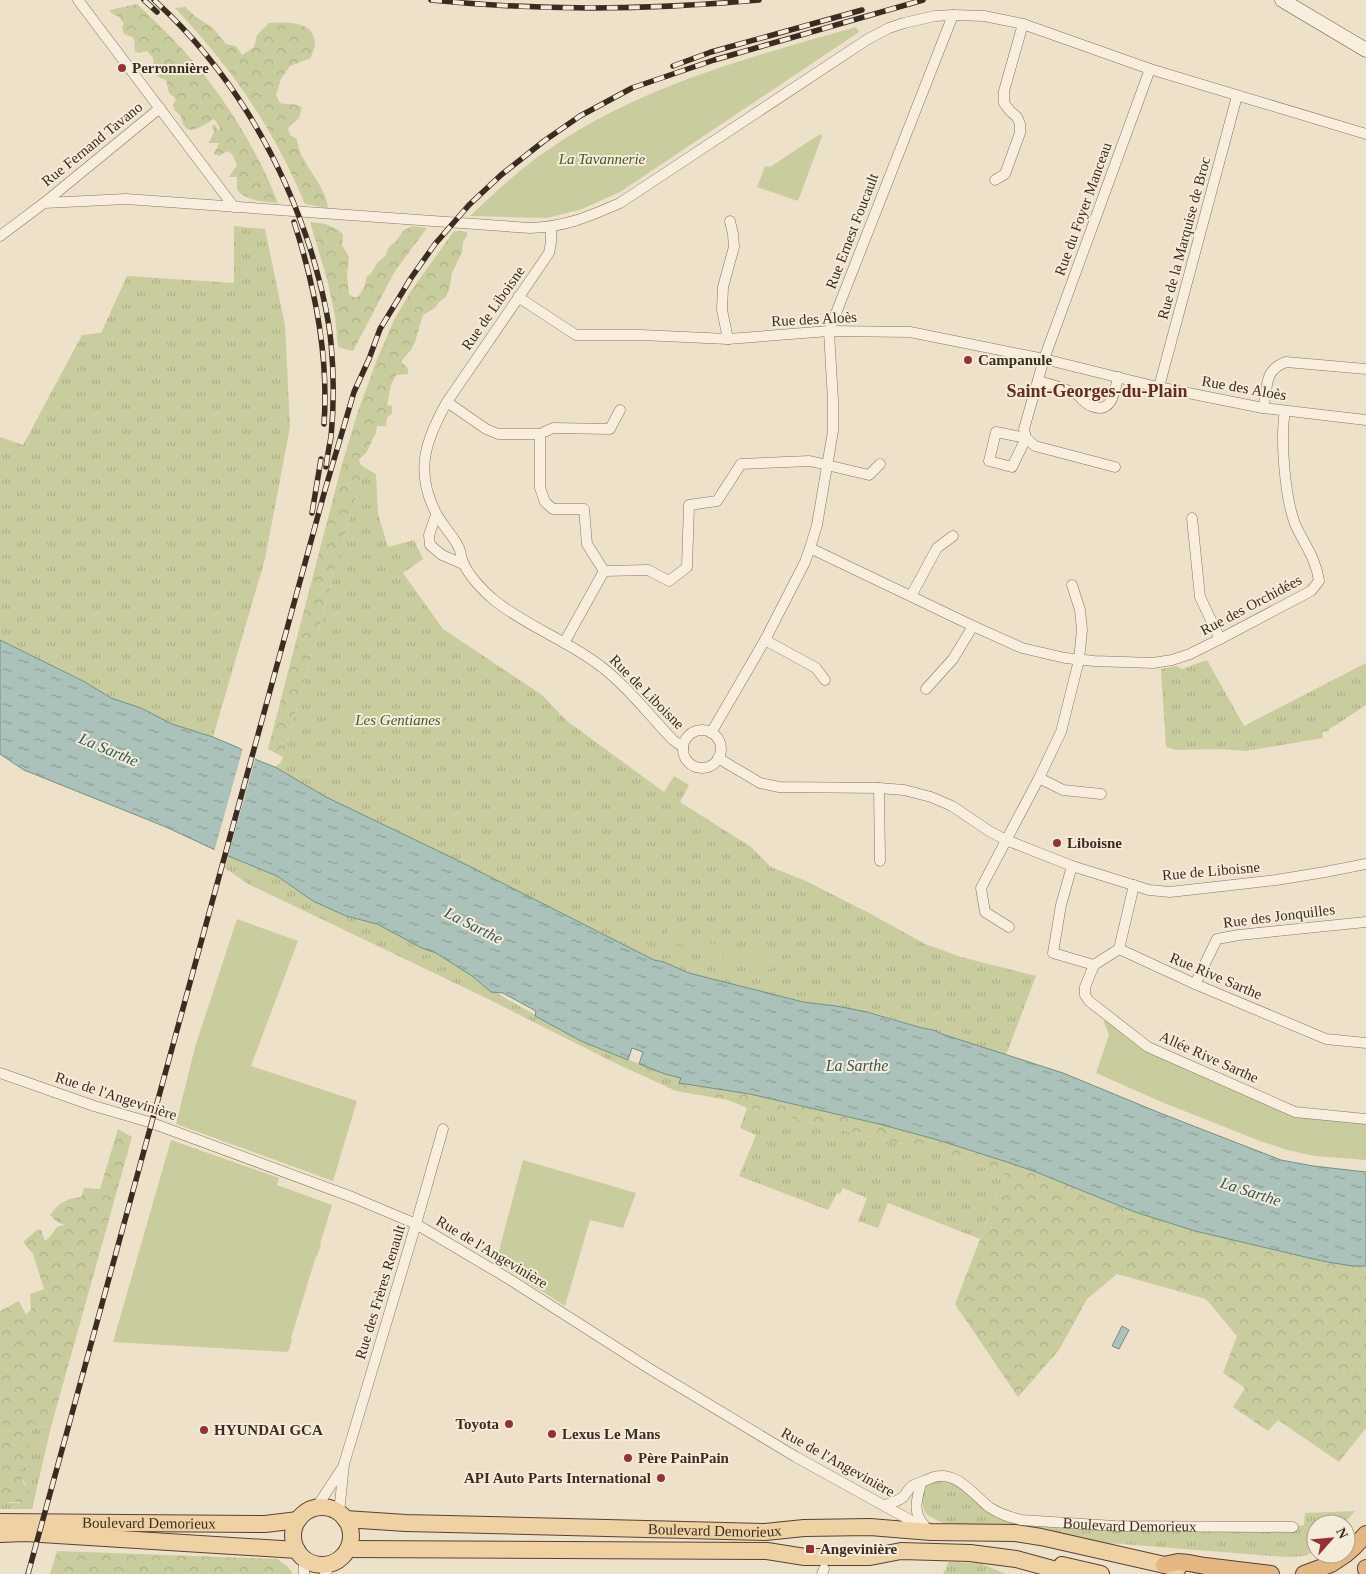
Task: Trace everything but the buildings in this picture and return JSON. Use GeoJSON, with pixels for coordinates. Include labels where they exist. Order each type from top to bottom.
{"type":"FeatureCollection","features":[{"type":"Feature","properties":{"kind":"highway"},"geometry":{"type":"LineString","coordinates":[[1356,1545],[1366,1534]]}},
{"type":"Feature","properties":{"kind":"highway"},"geometry":{"type":"LineString","coordinates":[[1162,1570],[1178,1562],[1271,1574]]}},
{"type":"Feature","properties":{"kind":"highway"},"geometry":{"type":"LineString","coordinates":[[1304,1574],[1331,1564]]}},
{"type":"Feature","properties":{"kind":"main road"},"geometry":{"type":"LineString","coordinates":[[1282,0],[1366,50]]}},
{"type":"Feature","properties":{"kind":"main road"},"geometry":{"type":"LineString","coordinates":[[316,1508],[330,1508],[342,1516],[349,1526],[351,1534],[348,1549],[341,1558],[328,1569],[324,1565],[315,1564],[301,1554],[293,1538],[298,1520],[304,1513],[316,1508]]}},
{"type":"Feature","properties":{"kind":"main road","name":"Boulevard Demorieux"},"geometry":{"type":"LineString","coordinates":[[342,1516],[406,1523],[765,1532],[804,1528],[926,1526],[1026,1534],[1116,1553],[1162,1570],[1212,1574]]}},
{"type":"Feature","properties":{"kind":"main road","name":"Boulevard Demorieux"},"geometry":{"type":"LineString","coordinates":[[0,1522],[264,1524],[298,1520]]}},
{"type":"Feature","properties":{"kind":"main road","name":"Boulevard Demorieux"},"geometry":{"type":"LineString","coordinates":[[0,1534],[25,1534],[301,1554]]}},
{"type":"Feature","properties":{"kind":"main road","name":"Boulevard Demorieux"},"geometry":{"type":"LineString","coordinates":[[348,1549],[767,1550],[805,1557],[870,1557],[901,1551],[970,1553],[1016,1559]]}},
{"type":"Feature","properties":{"kind":"main road"},"geometry":{"type":"LineString","coordinates":[[1016,1559],[1028,1556],[1101,1574]]}},
{"type":"Feature","properties":{"kind":"main road"},"geometry":{"type":"LineString","coordinates":[[1016,1559],[1071,1574]]}},
{"type":"Feature","properties":{"kind":"main road"},"geometry":{"type":"LineString","coordinates":[[1355,1574],[1366,1568]]}},
{"type":"Feature","properties":{"kind":"street"},"geometry":{"type":"LineString","coordinates":[[78,0],[234,207]]}},
{"type":"Feature","properties":{"kind":"street"},"geometry":{"type":"LineString","coordinates":[[44,203],[126,199],[530,228],[550,227],[586,218],[620,203],[868,39],[889,28],[904,23],[935,16],[953,15],[984,16],[1023,24],[1237,96],[1366,134]]}},
{"type":"Feature","properties":{"kind":"street","name":"Rue Ernest Foucault"},"geometry":{"type":"LineString","coordinates":[[711,733],[765,640],[805,562],[810,548],[817,525],[833,431],[829,331],[953,15]]}},
{"type":"Feature","properties":{"kind":"street"},"geometry":{"type":"LineString","coordinates":[[995,180],[1005,174],[1020,133],[1020,124],[1017,117],[1004,103],[1004,91],[1023,24]]}},
{"type":"Feature","properties":{"kind":"street","name":"Rue du Foyer Manceau"},"geometry":{"type":"LineString","coordinates":[[1116,467],[1035,446],[1026,438],[1024,429],[1044,359],[1150,68]]}},
{"type":"Feature","properties":{"kind":"street","name":"Rue de la Marquise de Broc"},"geometry":{"type":"LineString","coordinates":[[1159,387],[1237,96]]}},
{"type":"Feature","properties":{"kind":"street","name":"Rue Fernand Tavano"},"geometry":{"type":"LineString","coordinates":[[0,236],[44,203],[160,108]]}},
{"type":"Feature","properties":{"kind":"street"},"geometry":{"type":"LineString","coordinates":[[728,339],[722,310],[723,287],[734,247],[730,221]]}},
{"type":"Feature","properties":{"kind":"street","name":"Rue de Liboisne"},"geometry":{"type":"LineString","coordinates":[[550,227],[551,242],[549,253],[447,402],[433,426],[425,451],[425,476],[428,496],[436,515],[459,548],[463,564],[480,587],[511,612],[595,662],[615,678],[673,740],[683,747]]}},
{"type":"Feature","properties":{"kind":"street","name":"Rue des Aloès"},"geometry":{"type":"LineString","coordinates":[[518,297],[576,335],[641,335],[728,339],[829,331],[910,332],[1044,359],[1159,387],[1263,408],[1366,420]]}},
{"type":"Feature","properties":{"kind":"street"},"geometry":{"type":"LineString","coordinates":[[1263,408],[1268,374],[1276,366],[1286,362],[1366,369]]}},
{"type":"Feature","properties":{"kind":"street"},"geometry":{"type":"LineString","coordinates":[[1038,380],[1065,389],[1078,395],[1090,406],[1100,408],[1108,405],[1113,400],[1118,377]]}},
{"type":"Feature","properties":{"kind":"street"},"geometry":{"type":"LineString","coordinates":[[447,402],[486,429],[498,434],[540,434],[553,428],[610,429],[620,410]]}},
{"type":"Feature","properties":{"kind":"street","name":"Rue des Orchidées"},"geometry":{"type":"LineString","coordinates":[[810,548],[1022,648],[1079,660],[1153,663],[1172,660],[1190,654],[1311,592],[1319,581],[1317,567],[1295,523],[1288,494],[1283,422],[1286,411]]}},
{"type":"Feature","properties":{"kind":"street"},"geometry":{"type":"LineString","coordinates":[[540,434],[540,488],[545,502],[553,509],[584,509],[587,544],[604,571]]}},
{"type":"Feature","properties":{"kind":"street"},"geometry":{"type":"LineString","coordinates":[[604,571],[648,570],[669,581],[687,567],[689,505],[717,501],[741,464],[810,461],[869,475],[880,464]]}},
{"type":"Feature","properties":{"kind":"street","name":"Rue de Liboisne"},"geometry":{"type":"LineString","coordinates":[[436,515],[429,535],[430,545],[442,555],[463,564]]}},
{"type":"Feature","properties":{"kind":"street"},"geometry":{"type":"LineString","coordinates":[[1192,518],[1200,597],[1220,639]]}},
{"type":"Feature","properties":{"kind":"street"},"geometry":{"type":"LineString","coordinates":[[911,596],[937,548],[954,536]]}},
{"type":"Feature","properties":{"kind":"street"},"geometry":{"type":"LineString","coordinates":[[564,643],[604,571]]}},
{"type":"Feature","properties":{"kind":"street"},"geometry":{"type":"LineString","coordinates":[[1009,927],[985,912],[981,888],[1061,732],[1079,660],[1082,630],[1080,610],[1072,585]]}},
{"type":"Feature","properties":{"kind":"street"},"geometry":{"type":"LineString","coordinates":[[926,688],[953,659],[973,626]]}},
{"type":"Feature","properties":{"kind":"street"},"geometry":{"type":"LineString","coordinates":[[765,640],[816,668],[825,680]]}},
{"type":"Feature","properties":{"kind":"street","name":"Rue de Liboisne"},"geometry":{"type":"LineString","coordinates":[[711,733],[704,730],[696,731],[685,740],[683,747],[686,760],[696,767],[703,768],[709,766],[718,758],[760,783],[779,787],[879,788],[904,790],[931,796],[952,806],[1006,840],[1072,866],[1149,890],[1170,892],[1301,876],[1366,864]]}},
{"type":"Feature","properties":{"kind":"street"},"geometry":{"type":"LineString","coordinates":[[711,733],[716,736],[720,747],[718,758]]}},
{"type":"Feature","properties":{"kind":"street"},"geometry":{"type":"LineString","coordinates":[[1039,778],[1063,790],[1101,794]]}},
{"type":"Feature","properties":{"kind":"street"},"geometry":{"type":"LineString","coordinates":[[879,788],[880,861]]}},
{"type":"Feature","properties":{"kind":"street"},"geometry":{"type":"LineString","coordinates":[[1072,866],[1061,905],[1052,953],[1094,965],[1119,949],[1134,885]]}},
{"type":"Feature","properties":{"kind":"street","name":"Rue des Jonquilles"},"geometry":{"type":"LineString","coordinates":[[1195,984],[1217,939],[1366,922]]}},
{"type":"Feature","properties":{"kind":"street","name":"Rue Rive Sarthe"},"geometry":{"type":"LineString","coordinates":[[1119,949],[1195,984],[1326,1039],[1366,1043]]}},
{"type":"Feature","properties":{"kind":"street","name":"Allée Rive Sarthe"},"geometry":{"type":"LineString","coordinates":[[1094,965],[1085,987],[1085,994],[1089,1001],[1148,1047],[1295,1112],[1366,1119]]}},
{"type":"Feature","properties":{"kind":"street","name":"Rue de l'Angevinière"},"geometry":{"type":"LineString","coordinates":[[0,1073],[94,1106],[149,1122],[352,1197],[416,1224],[509,1279],[650,1369],[796,1457],[910,1520],[926,1526]]}},
{"type":"Feature","properties":{"kind":"street","name":"Rue des Frères Renault"},"geometry":{"type":"LineString","coordinates":[[342,1516],[344,1464],[443,1129]]}},
{"type":"Feature","properties":{"kind":"street","name":"Rue des Frères Renault"},"geometry":{"type":"LineString","coordinates":[[316,1508],[344,1464]]}},
{"type":"Feature","properties":{"kind":"street","name":"Boulevard Demorieux"},"geometry":{"type":"LineString","coordinates":[[920,1483],[932,1477],[951,1477],[962,1483],[990,1508],[1021,1520],[1115,1526],[1293,1527]]}},
{"type":"Feature","properties":{"kind":"street"},"geometry":{"type":"LineString","coordinates":[[884,1505],[897,1501],[912,1486],[920,1483]]}},
{"type":"Feature","properties":{"kind":"street"},"geometry":{"type":"LineString","coordinates":[[920,1483],[916,1503],[917,1513],[926,1526]]}},
{"type":"Feature","properties":{"kind":"street"},"geometry":{"type":"LineString","coordinates":[[301,1554],[304,1574]]}},
{"type":"Feature","properties":{"kind":"green space"},"geometry":{"type":"Polygon","coordinates":[[[137,4],[182,49],[209,81],[243,131],[278,203],[251,199],[237,190],[237,177],[229,177],[237,165],[232,154],[227,151],[219,156],[214,154],[219,143],[209,143],[214,132],[212,126],[214,124],[218,130],[220,128],[214,119],[194,130],[186,128],[183,124],[181,116],[175,111],[173,105],[176,99],[169,93],[166,80],[155,74],[153,58],[147,51],[138,53],[135,51],[134,38],[124,34],[122,27],[124,24],[110,10],[137,4]]]}},
{"type":"Feature","properties":{"kind":"green space"},"geometry":{"type":"Polygon","coordinates":[[[185,7],[213,28],[226,44],[236,46],[242,55],[254,47],[257,35],[269,23],[298,24],[310,30],[315,43],[311,58],[290,66],[281,79],[276,95],[280,103],[302,107],[299,118],[288,128],[290,135],[297,139],[302,157],[322,190],[328,208],[305,204],[293,176],[265,124],[233,76],[175,8],[185,7]]]}},
{"type":"Feature","properties":{"kind":"green space","name":"La Tavannerie"},"geometry":{"type":"Polygon","coordinates":[[[856,27],[859,32],[620,192],[582,209],[547,218],[470,216],[532,161],[615,110],[693,77],[856,27]]]}},
{"type":"Feature","properties":{"kind":"green space"},"geometry":{"type":"Polygon","coordinates":[[[820,134],[822,136],[798,201],[757,187],[765,166],[770,167],[820,134]]]}},
{"type":"Feature","properties":{"kind":"green space"},"geometry":{"type":"Polygon","coordinates":[[[310,222],[328,225],[343,234],[342,245],[349,257],[347,273],[349,294],[353,297],[358,297],[364,287],[366,277],[371,274],[377,263],[386,255],[388,248],[403,231],[412,226],[427,228],[395,271],[353,351],[338,347],[335,316],[327,279],[310,222]]]}},
{"type":"Feature","properties":{"kind":"green space"},"geometry":{"type":"Polygon","coordinates":[[[234,226],[265,229],[285,325],[290,427],[265,559],[213,737],[172,724],[141,708],[111,698],[85,682],[0,640],[0,437],[23,445],[82,335],[101,333],[127,276],[234,283],[234,226]]]}},
{"type":"Feature","properties":{"kind":"green space"},"geometry":{"type":"Polygon","coordinates":[[[454,231],[467,232],[467,236],[452,273],[449,290],[446,297],[435,308],[423,315],[415,342],[402,360],[402,363],[408,369],[408,374],[396,375],[391,385],[387,405],[392,406],[392,413],[387,418],[386,426],[377,426],[376,433],[366,453],[359,459],[360,464],[364,467],[283,757],[268,749],[341,468],[358,411],[394,320],[411,291],[454,231]]]}},
{"type":"Feature","properties":{"kind":"green space","name":"Les Gentianes"},"geometry":{"type":"Polygon","coordinates":[[[364,467],[376,474],[378,514],[388,547],[414,540],[423,559],[403,573],[443,629],[542,695],[567,721],[664,792],[674,776],[689,785],[680,802],[751,847],[771,867],[808,882],[925,944],[961,957],[1036,976],[1006,1055],[933,1030],[877,1014],[803,1002],[689,974],[664,962],[654,960],[457,860],[326,797],[275,767],[281,762],[283,757],[364,467]]]}},
{"type":"Feature","properties":{"kind":"green space"},"geometry":{"type":"Polygon","coordinates":[[[1207,660],[1244,726],[1366,663],[1366,705],[1329,729],[1329,731],[1322,732],[1323,738],[1246,751],[1220,749],[1176,750],[1166,747],[1161,669],[1176,666],[1182,669],[1207,660]]]}},
{"type":"Feature","properties":{"kind":"green space"},"geometry":{"type":"Polygon","coordinates":[[[352,702],[387,721],[378,739],[343,721],[352,702]]]}},
{"type":"Feature","properties":{"kind":"green space"},"geometry":{"type":"Polygon","coordinates":[[[228,856],[277,876],[346,916],[377,924],[422,948],[436,953],[472,976],[491,992],[493,991],[581,1041],[665,1074],[681,1078],[676,1091],[248,884],[225,868],[228,856]]]}},
{"type":"Feature","properties":{"kind":"green space"},"geometry":{"type":"Polygon","coordinates":[[[584,866],[586,873],[590,873],[592,880],[581,883],[579,875],[574,876],[573,868],[584,866]]]}},
{"type":"Feature","properties":{"kind":"green space"},"geometry":{"type":"Polygon","coordinates":[[[237,919],[298,941],[251,1066],[357,1101],[333,1181],[176,1124],[195,1047],[237,919]]]}},
{"type":"Feature","properties":{"kind":"green space"},"geometry":{"type":"Polygon","coordinates":[[[668,928],[716,945],[713,954],[665,940],[668,928]]]}},
{"type":"Feature","properties":{"kind":"green space"},"geometry":{"type":"Polygon","coordinates":[[[726,945],[773,959],[771,970],[722,958],[726,945]]]}},
{"type":"Feature","properties":{"kind":"green space"},"geometry":{"type":"Polygon","coordinates":[[[1106,1019],[1148,1052],[1296,1117],[1366,1124],[1366,1160],[1315,1156],[1287,1150],[1164,1103],[1096,1073],[1109,1035],[1104,1022],[1106,1019]]]}},
{"type":"Feature","properties":{"kind":"green space"},"geometry":{"type":"Polygon","coordinates":[[[679,1083],[750,1094],[879,1124],[1010,1163],[1135,1212],[1195,1231],[1322,1261],[1352,1266],[1366,1266],[1366,1428],[1339,1462],[1278,1420],[1268,1431],[1233,1407],[1245,1388],[1223,1373],[1237,1336],[1206,1299],[1117,1274],[1087,1299],[1059,1350],[1018,1397],[955,1304],[1005,1175],[946,1154],[747,1108],[728,1100],[676,1091],[679,1083]]]}},
{"type":"Feature","properties":{"kind":"green space"},"geometry":{"type":"Polygon","coordinates":[[[747,1108],[946,1154],[1005,1175],[980,1239],[888,1203],[878,1228],[858,1221],[867,1198],[843,1188],[840,1194],[837,1193],[828,1210],[739,1176],[756,1135],[740,1128],[747,1108]]]}},
{"type":"Feature","properties":{"kind":"green space"},"geometry":{"type":"Polygon","coordinates":[[[118,1129],[132,1137],[51,1427],[36,1426],[23,1440],[30,1450],[31,1462],[18,1471],[23,1476],[22,1480],[30,1494],[25,1502],[0,1502],[0,1311],[19,1301],[26,1315],[31,1309],[30,1294],[44,1289],[33,1254],[23,1242],[38,1229],[41,1230],[45,1241],[57,1227],[64,1225],[50,1215],[57,1207],[67,1200],[81,1197],[84,1188],[100,1189],[118,1129]]]}},
{"type":"Feature","properties":{"kind":"green space"},"geometry":{"type":"Polygon","coordinates":[[[171,1140],[279,1178],[277,1185],[332,1205],[287,1352],[113,1342],[171,1140]]]}},
{"type":"Feature","properties":{"kind":"green space"},"geometry":{"type":"Polygon","coordinates":[[[523,1160],[636,1193],[623,1228],[590,1220],[565,1306],[496,1262],[523,1160]]]}},
{"type":"Feature","properties":{"kind":"green space"},"geometry":{"type":"Polygon","coordinates":[[[36,1426],[51,1427],[32,1509],[0,1509],[0,1502],[19,1503],[26,1485],[18,1471],[31,1462],[23,1440],[36,1426]]]}},
{"type":"Feature","properties":{"kind":"green space"},"geometry":{"type":"Polygon","coordinates":[[[946,1476],[990,1508],[1021,1520],[1293,1527],[1304,1525],[1305,1513],[1355,1511],[1352,1514],[1306,1514],[1306,1555],[1286,1557],[1086,1542],[951,1526],[929,1516],[923,1508],[921,1483],[946,1476]]]}},
{"type":"Feature","properties":{"kind":"green space"},"geometry":{"type":"Polygon","coordinates":[[[57,1551],[277,1559],[287,1566],[293,1574],[50,1574],[57,1551]]]}},
{"type":"Feature","properties":{"kind":"green space"},"geometry":{"type":"Polygon","coordinates":[[[949,1562],[980,1563],[1006,1574],[943,1574],[949,1562]]]}},
{"type":"Feature","properties":{"kind":"water","name":"La Sarthe"},"geometry":{"type":"Polygon","coordinates":[[[0,640],[85,682],[111,698],[141,708],[172,724],[213,737],[239,748],[257,760],[275,767],[326,797],[457,860],[654,960],[664,962],[689,973],[803,1002],[867,1012],[933,1030],[1063,1073],[1281,1160],[1366,1172],[1366,1266],[1352,1266],[1322,1261],[1195,1231],[1135,1212],[1036,1172],[938,1140],[879,1124],[750,1094],[679,1083],[681,1078],[639,1064],[643,1052],[632,1048],[628,1060],[581,1041],[535,1016],[536,1011],[503,993],[491,992],[472,976],[436,953],[422,948],[377,924],[346,916],[313,901],[277,876],[166,827],[24,770],[0,754],[0,640]]]}},
{"type":"Feature","properties":{"kind":"water"},"geometry":{"type":"Polygon","coordinates":[[[1122,1326],[1129,1330],[1119,1349],[1112,1346],[1122,1326]]]}},
{"type":"Feature","properties":{"kind":"pier"},"geometry":{"type":"Polygon","coordinates":[[[243,748],[256,756],[227,859],[214,852],[243,748]]]}},
{"type":"Feature","properties":{"kind":"railway"},"geometry":{"type":"LineString","coordinates":[[144,0],[157,12]]}},
{"type":"Feature","properties":{"kind":"railway"},"geometry":{"type":"LineString","coordinates":[[154,0],[206,54],[249,115],[268,148],[299,216],[320,285],[328,319],[331,343],[333,414],[326,467]]}},
{"type":"Feature","properties":{"kind":"railway"},"geometry":{"type":"LineString","coordinates":[[431,0],[472,4],[595,8],[677,6],[759,0]]}},
{"type":"Feature","properties":{"kind":"railway"},"geometry":{"type":"LineString","coordinates":[[28,1574],[325,490],[354,392],[380,329],[411,278],[435,244],[469,205],[501,175],[544,141],[580,116],[632,88],[714,60],[923,0]]}},
{"type":"Feature","properties":{"kind":"railway"},"geometry":{"type":"LineString","coordinates":[[673,66],[711,52],[862,10]]}},
{"type":"Feature","properties":{"kind":"railway"},"geometry":{"type":"LineString","coordinates":[[294,222],[302,247],[319,322],[324,372],[324,424]]}},
{"type":"Feature","properties":{"kind":"railway"},"geometry":{"type":"LineString","coordinates":[[312,513],[321,459]]}},
{"type":"Feature","properties":{"kind":"place","name":"Perronnière"},"geometry":{"type":"Point","coordinates":[122,68]}},
{"type":"Feature","properties":{"kind":"place","name":"Campanule"},"geometry":{"type":"Point","coordinates":[968,360]}},
{"type":"Feature","properties":{"kind":"place","name":"Liboisne"},"geometry":{"type":"Point","coordinates":[1057,843]}},
{"type":"Feature","properties":{"kind":"place","name":"Toyota"},"geometry":{"type":"Point","coordinates":[509,1424]}},
{"type":"Feature","properties":{"kind":"place","name":"HYUNDAI GCA"},"geometry":{"type":"Point","coordinates":[204,1430]}},
{"type":"Feature","properties":{"kind":"place","name":"Lexus Le Mans"},"geometry":{"type":"Point","coordinates":[552,1434]}},
{"type":"Feature","properties":{"kind":"place","name":"Père PainPain"},"geometry":{"type":"Point","coordinates":[628,1458]}},
{"type":"Feature","properties":{"kind":"place","name":"API Auto Parts International"},"geometry":{"type":"Point","coordinates":[661,1478]}},
{"type":"Feature","properties":{"kind":"place","name":"Angevinière"},"geometry":{"type":"Point","coordinates":[810,1549]}},
{"type":"Feature","properties":{"kind":"district","name":"Saint-Georges-du-Plain"},"geometry":{"type":"Point","coordinates":[1097,391]}}]}
